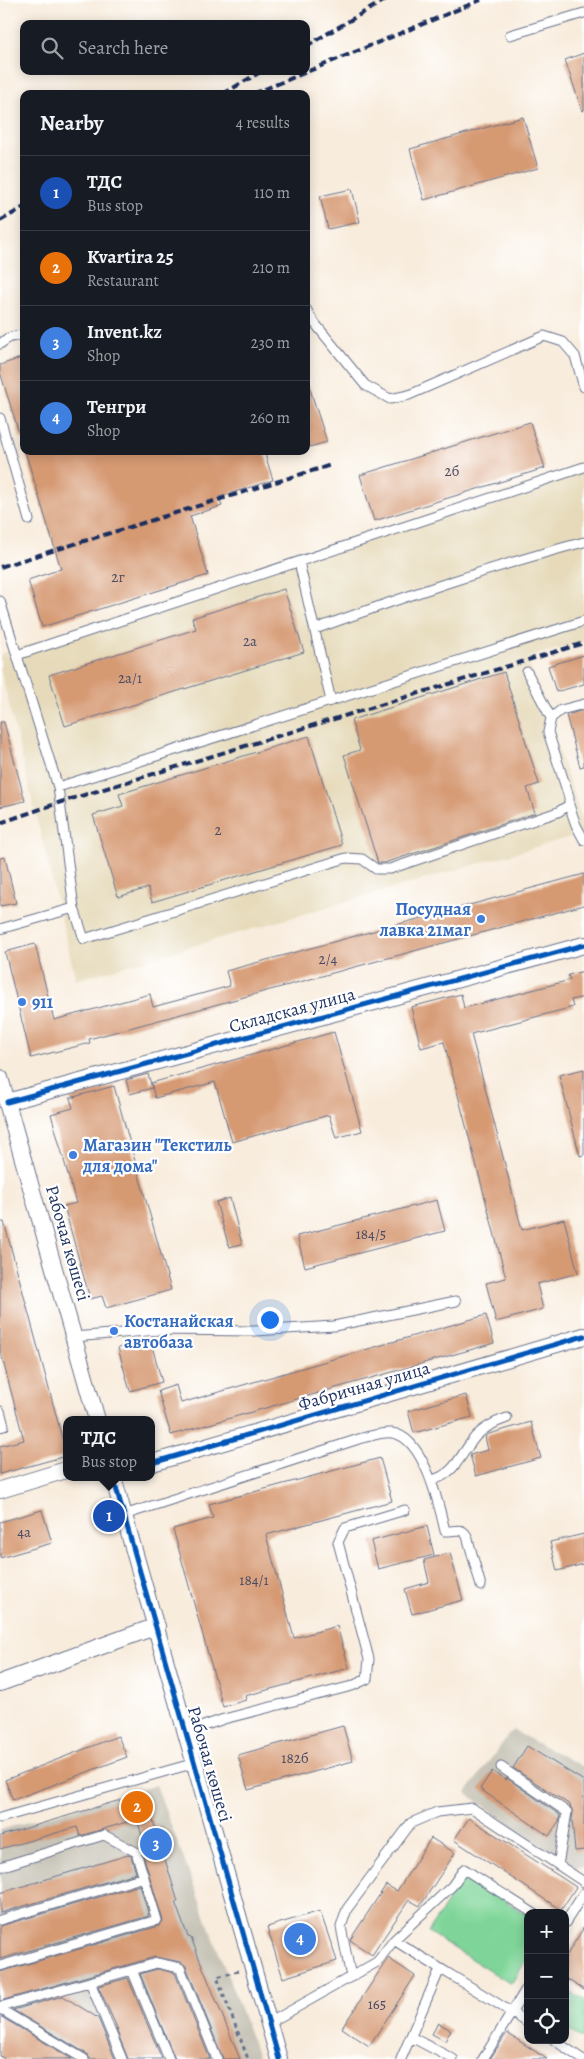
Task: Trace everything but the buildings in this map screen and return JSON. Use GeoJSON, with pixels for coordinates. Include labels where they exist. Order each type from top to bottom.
{"type":"FeatureCollection","features":[{"type":"Feature","properties":{"kind":"street","name":"Складская улица"},"geometry":{"type":"LineString","coordinates":[[7,1102],[584,945]]}},
{"type":"Feature","properties":{"kind":"street","name":"Рабочая көшесі"},"geometry":{"type":"LineString","coordinates":[[0,1078],[96,1416]]}},
{"type":"Feature","properties":{"kind":"street","name":"Фабричная улица"},"geometry":{"type":"LineString","coordinates":[[155,1462],[584,1336]]}},
{"type":"Feature","properties":{"kind":"street"},"geometry":{"type":"LineString","coordinates":[[0,1490],[63,1471]]}},
{"type":"Feature","properties":{"kind":"street","name":"Рабочая көшесі"},"geometry":{"type":"LineString","coordinates":[[114,1481],[279,2059]]}},
{"type":"Feature","properties":{"kind":"street"},"geometry":{"type":"LineString","coordinates":[[0,1683],[157,1626]]}},
{"type":"Feature","properties":{"kind":"lane"},"geometry":{"type":"LineString","coordinates":[[510,34],[584,14]]}},
{"type":"Feature","properties":{"kind":"lane"},"geometry":{"type":"LineString","coordinates":[[310,316],[365,385],[390,398],[409,396],[544,336],[564,342],[575,356],[584,387]]}},
{"type":"Feature","properties":{"kind":"lane"},"geometry":{"type":"LineString","coordinates":[[0,344],[8,338],[20,335]]}},
{"type":"Feature","properties":{"kind":"lane"},"geometry":{"type":"LineString","coordinates":[[0,418],[30,520]]}},
{"type":"Feature","properties":{"kind":"lane"},"geometry":{"type":"LineString","coordinates":[[17,655],[584,468]]}},
{"type":"Feature","properties":{"kind":"lane"},"geometry":{"type":"LineString","coordinates":[[315,630],[409,595],[513,561],[584,542]]}},
{"type":"Feature","properties":{"kind":"lane"},"geometry":{"type":"LineString","coordinates":[[299,562],[331,701]]}},
{"type":"Feature","properties":{"kind":"lane"},"geometry":{"type":"LineString","coordinates":[[0,601],[58,787],[74,908],[84,939],[346,858],[362,859],[376,869],[390,869],[558,812],[569,805]]}},
{"type":"Feature","properties":{"kind":"lane"},"geometry":{"type":"LineString","coordinates":[[58,787],[584,621]]}},
{"type":"Feature","properties":{"kind":"lane"},"geometry":{"type":"LineString","coordinates":[[527,672],[552,718]]}},
{"type":"Feature","properties":{"kind":"lane"},"geometry":{"type":"LineString","coordinates":[[584,704],[561,710],[552,718],[548,732],[570,797],[569,805],[584,840]]}},
{"type":"Feature","properties":{"kind":"lane"},"geometry":{"type":"LineString","coordinates":[[0,929],[74,908]]}},
{"type":"Feature","properties":{"kind":"lane"},"geometry":{"type":"LineString","coordinates":[[73,1337],[160,1330],[255,1331],[334,1326],[456,1301]]}},
{"type":"Feature","properties":{"kind":"lane"},"geometry":{"type":"LineString","coordinates":[[0,1411],[4,1426],[0,1427]]}},
{"type":"Feature","properties":{"kind":"lane"},"geometry":{"type":"LineString","coordinates":[[432,1480],[449,1473],[477,1435],[493,1422],[507,1418]]}},
{"type":"Feature","properties":{"kind":"lane"},"geometry":{"type":"LineString","coordinates":[[124,1515],[362,1438],[393,1433],[410,1442],[432,1480],[445,1530],[457,1529],[465,1532],[468,1536],[481,1586]]}},
{"type":"Feature","properties":{"kind":"lane"},"geometry":{"type":"LineString","coordinates":[[186,1732],[224,1719],[352,1686],[368,1679],[369,1659],[338,1542],[345,1528],[405,1510]]}},
{"type":"Feature","properties":{"kind":"lane"},"geometry":{"type":"LineString","coordinates":[[0,1818],[195,1763]]}},
{"type":"Feature","properties":{"kind":"lane"},"geometry":{"type":"LineString","coordinates":[[500,1767],[568,1812],[558,1865]]}},
{"type":"Feature","properties":{"kind":"lane"},"geometry":{"type":"LineString","coordinates":[[351,1977],[341,1927],[347,1909],[411,1823],[437,1812],[472,1808],[584,1882]]}},
{"type":"Feature","properties":{"kind":"lane"},"geometry":{"type":"LineString","coordinates":[[0,1866],[104,1835],[136,1852],[157,1920],[0,1966]]}},
{"type":"Feature","properties":{"kind":"lane"},"geometry":{"type":"LineString","coordinates":[[269,2023],[377,1962],[394,1940],[452,1886],[464,1869],[527,1909]]}},
{"type":"Feature","properties":{"kind":"lane"},"geometry":{"type":"LineString","coordinates":[[0,1920],[144,1877]]}},
{"type":"Feature","properties":{"kind":"lane"},"geometry":{"type":"LineString","coordinates":[[569,1917],[584,1893]]}},
{"type":"Feature","properties":{"kind":"lane"},"geometry":{"type":"LineString","coordinates":[[394,1940],[524,2020]]}},
{"type":"Feature","properties":{"kind":"lane"},"geometry":{"type":"LineString","coordinates":[[0,2008],[157,1963],[180,1968],[217,2059]]}},
{"type":"Feature","properties":{"kind":"lane"},"geometry":{"type":"LineString","coordinates":[[401,2059],[440,1969]]}},
{"type":"Feature","properties":{"kind":"lane"},"geometry":{"type":"LineString","coordinates":[[132,1970],[169,2059]]}},
{"type":"Feature","properties":{"kind":"lane"},"geometry":{"type":"LineString","coordinates":[[90,1982],[122,2059]]}},
{"type":"Feature","properties":{"kind":"lane"},"geometry":{"type":"LineString","coordinates":[[483,2059],[524,1992]]}},
{"type":"Feature","properties":{"kind":"lane"},"geometry":{"type":"LineString","coordinates":[[0,2008],[84,2059]]}},
{"type":"Feature","properties":{"kind":"lane"},"geometry":{"type":"LineString","coordinates":[[411,2037],[453,2059]]}},
{"type":"Feature","properties":{"kind":"lane"},"geometry":{"type":"LineString","coordinates":[[560,2044],[582,2059]]}},
{"type":"Feature","properties":{"kind":"path"},"geometry":{"type":"LineString","coordinates":[[217,1977],[248,2059]]}},
{"type":"Feature","properties":{"kind":"shaded area"},"geometry":{"type":"Polygon","coordinates":[[[584,467],[584,641],[527,658],[584,825],[584,833],[76,980],[0,668],[0,654],[584,467]]]}},
{"type":"Feature","properties":{"kind":"shaded area"},"geometry":{"type":"Polygon","coordinates":[[[512,1730],[584,1767],[584,1866],[573,1868],[466,1793],[512,1730]]]}},
{"type":"Feature","properties":{"kind":"shaded area"},"geometry":{"type":"Polygon","coordinates":[[[156,1785],[259,2059],[0,2059],[0,1830],[156,1785]]]}},
{"type":"Feature","properties":{"kind":"green space"},"geometry":{"type":"Polygon","coordinates":[[[464,1875],[524,1912],[524,1964],[511,1984],[428,1932],[464,1875]]]}},
{"type":"Feature","properties":{"kind":"green space"},"geometry":{"type":"Polygon","coordinates":[[[569,1992],[584,2000],[584,2040],[569,2031],[569,1992]]]}},
{"type":"Feature","properties":{"kind":"railway"},"geometry":{"type":"LineString","coordinates":[[310,44],[385,0]]}},
{"type":"Feature","properties":{"kind":"railway"},"geometry":{"type":"LineString","coordinates":[[310,70],[481,0]]}},
{"type":"Feature","properties":{"kind":"railway"},"geometry":{"type":"LineString","coordinates":[[230,90],[255,75]]}},
{"type":"Feature","properties":{"kind":"railway"},"geometry":{"type":"LineString","coordinates":[[263,90],[299,75]]}},
{"type":"Feature","properties":{"kind":"railway"},"geometry":{"type":"LineString","coordinates":[[0,221],[20,209]]}},
{"type":"Feature","properties":{"kind":"railway"},"geometry":{"type":"LineString","coordinates":[[0,567],[331,465]]}},
{"type":"Feature","properties":{"kind":"railway"},"geometry":{"type":"LineString","coordinates":[[0,823],[61,802],[584,643]]}},
{"type":"Feature","properties":{"kind":"cycle path"},"geometry":{"type":"LineString","coordinates":[[7,1102],[584,945]]}},
{"type":"Feature","properties":{"kind":"cycle path"},"geometry":{"type":"LineString","coordinates":[[155,1462],[584,1336]]}},
{"type":"Feature","properties":{"kind":"cycle path"},"geometry":{"type":"LineString","coordinates":[[114,1481],[279,2059]]}},
{"type":"Feature","properties":{"kind":"place","name":"Посудная лавка 21маг"},"geometry":{"type":"Point","coordinates":[481,919]}},
{"type":"Feature","properties":{"kind":"place","name":"911"},"geometry":{"type":"Point","coordinates":[22,1002]}},
{"type":"Feature","properties":{"kind":"place","name":"Магазин \"Текстиль для дома\""},"geometry":{"type":"Point","coordinates":[73,1155]}},
{"type":"Feature","properties":{"kind":"place","name":"Костанайская автобаза"},"geometry":{"type":"Point","coordinates":[114,1331]}},
{"type":"Feature","properties":{"kind":"place","name":"ТДС"},"geometry":{"type":"Point","coordinates":[109,1516]}},
{"type":"Feature","properties":{"kind":"place","name":"Kvartira 25"},"geometry":{"type":"Point","coordinates":[137,1807]}},
{"type":"Feature","properties":{"kind":"place","name":"Invent.kz"},"geometry":{"type":"Point","coordinates":[156,1844]}},
{"type":"Feature","properties":{"kind":"place","name":"Тенгри"},"geometry":{"type":"Point","coordinates":[300,1939]}}]}
